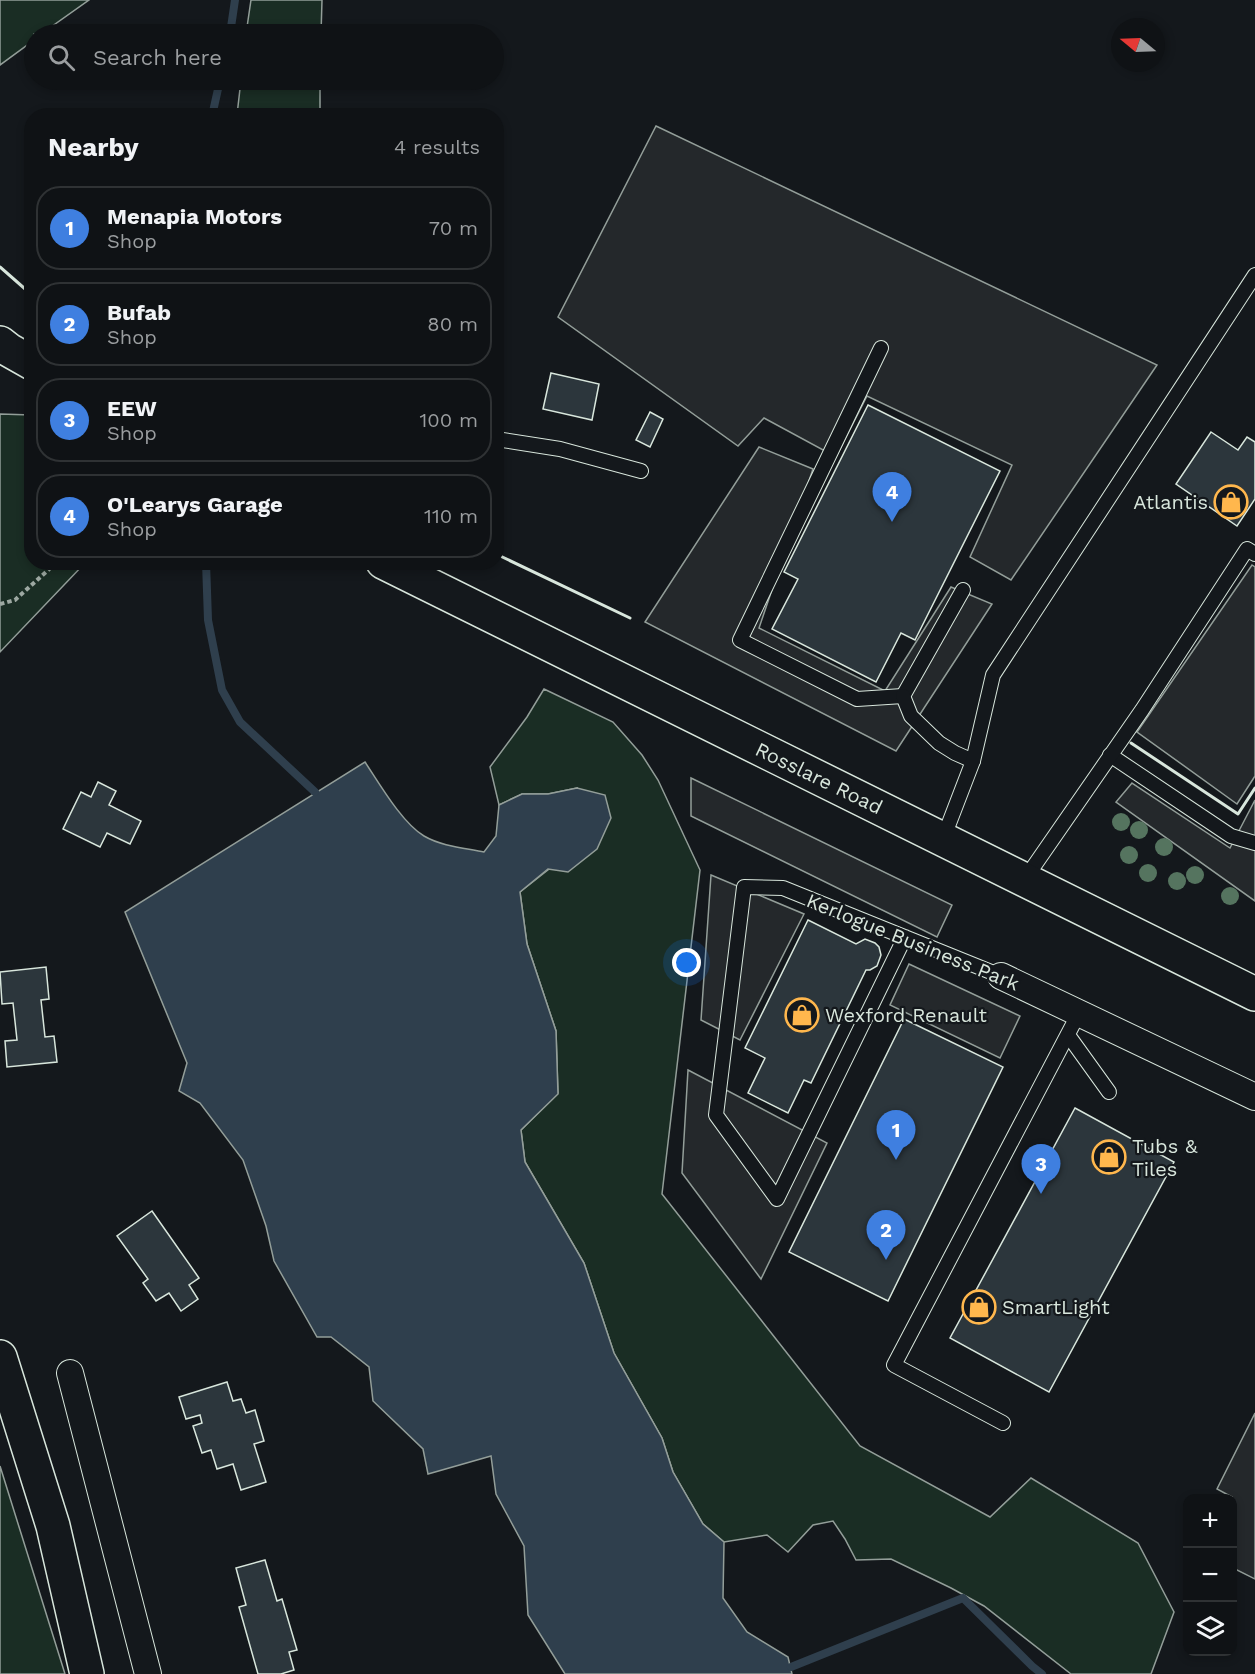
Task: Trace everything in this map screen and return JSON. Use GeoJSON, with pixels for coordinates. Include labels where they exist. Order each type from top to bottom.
{"type":"FeatureCollection","features":[{"type":"Feature","properties":{"kind":"main road"},"geometry":{"type":"LineString","coordinates":[[0,343],[24,358]]}},
{"type":"Feature","properties":{"kind":"main road","name":"Rosslare Road"},"geometry":{"type":"LineString","coordinates":[[399,570],[1255,994]]}},
{"type":"Feature","properties":{"kind":"main road"},"geometry":{"type":"LineString","coordinates":[[0,1357],[53,1526],[87,1674]]}},
{"type":"Feature","properties":{"kind":"street","name":"Kerlogue Business Park"},"geometry":{"type":"LineString","coordinates":[[1001,976],[1073,1024],[1255,1097]]}},
{"type":"Feature","properties":{"kind":"street"},"geometry":{"type":"LineString","coordinates":[[70,1373],[148,1674]]}},
{"type":"Feature","properties":{"kind":"lane"},"geometry":{"type":"LineString","coordinates":[[943,839],[973,761],[993,675],[1255,275]]}},
{"type":"Feature","properties":{"kind":"lane"},"geometry":{"type":"LineString","coordinates":[[881,348],[740,640],[857,699],[903,696]]}},
{"type":"Feature","properties":{"kind":"lane"},"geometry":{"type":"LineString","coordinates":[[504,440],[560,449],[641,471]]}},
{"type":"Feature","properties":{"kind":"lane"},"geometry":{"type":"LineString","coordinates":[[1025,879],[1253,547]]}},
{"type":"Feature","properties":{"kind":"lane"},"geometry":{"type":"LineString","coordinates":[[903,696],[963,590]]}},
{"type":"Feature","properties":{"kind":"lane"},"geometry":{"type":"LineString","coordinates":[[903,696],[911,716],[939,743],[973,761]]}},
{"type":"Feature","properties":{"kind":"lane"},"geometry":{"type":"LineString","coordinates":[[1110,755],[1232,836],[1255,843]]}},
{"type":"Feature","properties":{"kind":"lane","name":"Kerlogue Business Park"},"geometry":{"type":"LineString","coordinates":[[905,937],[777,1199],[716,1115],[744,887],[783,888],[905,937],[1001,976]]}},
{"type":"Feature","properties":{"kind":"lane"},"geometry":{"type":"LineString","coordinates":[[1073,1024],[1109,1092]]}},
{"type":"Feature","properties":{"kind":"lane"},"geometry":{"type":"LineString","coordinates":[[1003,1423],[894,1365],[1073,1024]]}},
{"type":"Feature","properties":{"kind":"path"},"geometry":{"type":"LineString","coordinates":[[0,604],[15,600],[48,570]]}},
{"type":"Feature","properties":{"kind":"green space"},"geometry":{"type":"Polygon","coordinates":[[[0,0],[89,0],[55,24],[24,24],[24,47],[0,65],[0,0]]]}},
{"type":"Feature","properties":{"kind":"green space"},"geometry":{"type":"Polygon","coordinates":[[[251,0],[322,0],[321,24],[247,24],[251,0]]]}},
{"type":"Feature","properties":{"kind":"green space"},"geometry":{"type":"Polygon","coordinates":[[[240,90],[320,90],[320,108],[238,108],[240,90]]]}},
{"type":"Feature","properties":{"kind":"green space"},"geometry":{"type":"Polygon","coordinates":[[[0,414],[24,415],[24,570],[78,570],[0,652],[0,414]]]}},
{"type":"Feature","properties":{"kind":"green space"},"geometry":{"type":"Polygon","coordinates":[[[544,689],[613,722],[642,755],[658,780],[700,870],[662,1194],[860,1446],[990,1517],[1031,1478],[1138,1543],[1174,1612],[1151,1674],[1071,1674],[984,1606],[951,1588],[891,1559],[856,1560],[833,1521],[813,1525],[788,1552],[767,1535],[724,1542],[703,1524],[673,1472],[662,1438],[614,1353],[584,1263],[525,1162],[521,1130],[558,1093],[556,1031],[527,944],[520,892],[549,869],[577,788],[548,794],[522,794],[499,805],[490,767],[527,717],[544,689]]]}},
{"type":"Feature","properties":{"kind":"green space"},"geometry":{"type":"Polygon","coordinates":[[[0,1466],[65,1674],[0,1674],[0,1466]]]}},
{"type":"Feature","properties":{"kind":"shaded area"},"geometry":{"type":"Polygon","coordinates":[[[656,126],[1157,365],[1011,580],[970,557],[1012,465],[867,396],[836,457],[764,418],[738,446],[558,317],[656,126]]]}},
{"type":"Feature","properties":{"kind":"shaded area"},"geometry":{"type":"Polygon","coordinates":[[[759,447],[813,469],[759,628],[885,691],[951,587],[992,604],[896,751],[645,622],[759,447]]]}},
{"type":"Feature","properties":{"kind":"shaded area"},"geometry":{"type":"Polygon","coordinates":[[[1252,565],[1255,567],[1255,776],[1237,804],[1137,732],[1252,565]]]}},
{"type":"Feature","properties":{"kind":"shaded area"},"geometry":{"type":"Polygon","coordinates":[[[691,778],[952,905],[937,937],[691,816],[691,778]]]}},
{"type":"Feature","properties":{"kind":"shaded area"},"geometry":{"type":"Polygon","coordinates":[[[1132,783],[1230,848],[1255,800],[1255,901],[1116,802],[1132,783]]]}},
{"type":"Feature","properties":{"kind":"shaded area"},"geometry":{"type":"Polygon","coordinates":[[[711,875],[804,914],[740,1040],[701,1020],[711,875]]]}},
{"type":"Feature","properties":{"kind":"shaded area"},"geometry":{"type":"Polygon","coordinates":[[[909,964],[1020,1016],[1000,1058],[890,1005],[909,964]]]}},
{"type":"Feature","properties":{"kind":"shaded area"},"geometry":{"type":"Polygon","coordinates":[[[688,1070],[827,1143],[761,1279],[682,1173],[688,1070]]]}},
{"type":"Feature","properties":{"kind":"shaded area"},"geometry":{"type":"Polygon","coordinates":[[[1255,1413],[1255,1579],[1237,1570],[1237,1494],[1226,1494],[1217,1489],[1255,1413]]]}},
{"type":"Feature","properties":{"kind":"water"},"geometry":{"type":"Polygon","coordinates":[[[365,762],[407,822],[416,830],[438,842],[484,852],[496,836],[499,805],[522,794],[548,794],[577,788],[605,795],[611,818],[597,849],[568,872],[548,869],[520,892],[527,944],[556,1031],[558,1094],[521,1130],[525,1162],[584,1263],[614,1353],[662,1438],[673,1472],[703,1524],[724,1542],[723,1598],[747,1632],[788,1657],[792,1674],[565,1674],[528,1615],[524,1546],[496,1494],[491,1456],[428,1474],[423,1449],[373,1401],[369,1367],[331,1337],[317,1337],[274,1261],[266,1226],[243,1160],[200,1103],[179,1091],[187,1063],[125,912],[365,762]]]}},
{"type":"Feature","properties":{"kind":"building"},"geometry":{"type":"Polygon","coordinates":[[[551,373],[599,384],[592,420],[543,409],[551,373]]]}},
{"type":"Feature","properties":{"kind":"building"},"geometry":{"type":"Polygon","coordinates":[[[868,405],[1000,471],[915,640],[901,633],[876,682],[772,629],[798,579],[784,572],[868,405]]]}},
{"type":"Feature","properties":{"kind":"building"},"geometry":{"type":"Polygon","coordinates":[[[650,412],[663,419],[650,447],[636,440],[650,412]]]}},
{"type":"Feature","properties":{"kind":"building"},"geometry":{"type":"Polygon","coordinates":[[[1211,432],[1238,450],[1247,437],[1255,442],[1255,499],[1237,526],[1176,484],[1211,432]]]}},
{"type":"Feature","properties":{"kind":"building"},"geometry":{"type":"Polygon","coordinates":[[[98,782],[116,791],[109,805],[141,821],[130,844],[107,833],[100,847],[63,829],[81,792],[91,797],[98,782]]]}},
{"type":"Feature","properties":{"kind":"building","name":"Wexford Renault"},"geometry":{"type":"Polygon","coordinates":[[[808,920],[856,944],[865,939],[875,943],[881,955],[877,966],[866,970],[811,1083],[804,1080],[788,1113],[748,1093],[765,1058],[745,1048],[808,920]]]}},
{"type":"Feature","properties":{"kind":"building"},"geometry":{"type":"Polygon","coordinates":[[[46,967],[49,999],[41,1000],[45,1037],[54,1036],[57,1062],[7,1067],[5,1041],[17,1040],[13,1003],[2,1004],[0,972],[46,967]]]}},
{"type":"Feature","properties":{"kind":"building"},"geometry":{"type":"Polygon","coordinates":[[[904,1019],[1003,1067],[888,1301],[789,1252],[904,1019]]]}},
{"type":"Feature","properties":{"kind":"building"},"geometry":{"type":"Polygon","coordinates":[[[1075,1108],[1174,1162],[1049,1392],[950,1338],[1075,1108]]]}},
{"type":"Feature","properties":{"kind":"building"},"geometry":{"type":"Polygon","coordinates":[[[152,1211],[199,1278],[189,1285],[198,1299],[181,1311],[169,1293],[156,1301],[143,1283],[148,1279],[117,1236],[152,1211]]]}},
{"type":"Feature","properties":{"kind":"building"},"geometry":{"type":"Polygon","coordinates":[[[227,1382],[233,1401],[241,1399],[246,1413],[255,1410],[264,1441],[254,1444],[266,1482],[241,1490],[233,1464],[217,1469],[211,1450],[202,1453],[193,1426],[202,1423],[200,1415],[186,1419],[179,1397],[227,1382]]]}},
{"type":"Feature","properties":{"kind":"building"},"geometry":{"type":"Polygon","coordinates":[[[265,1560],[277,1601],[282,1599],[297,1650],[289,1652],[294,1670],[281,1674],[258,1674],[239,1607],[246,1605],[236,1568],[265,1560]]]}},
{"type":"Feature","properties":{"kind":"waterway"},"geometry":{"type":"LineString","coordinates":[[231,24],[235,0]]}},
{"type":"Feature","properties":{"kind":"waterway"},"geometry":{"type":"LineString","coordinates":[[214,108],[218,90]]}},
{"type":"Feature","properties":{"kind":"waterway"},"geometry":{"type":"LineString","coordinates":[[206,570],[208,620],[222,690],[240,722],[315,792]]}},
{"type":"Feature","properties":{"kind":"waterway"},"geometry":{"type":"LineString","coordinates":[[791,1667],[963,1598],[1042,1674]]}},
{"type":"Feature","properties":{"kind":"wall"},"geometry":{"type":"LineString","coordinates":[[0,267],[24,288]]}},
{"type":"Feature","properties":{"kind":"wall"},"geometry":{"type":"LineString","coordinates":[[504,558],[630,618]]}},
{"type":"Feature","properties":{"kind":"wall"},"geometry":{"type":"LineString","coordinates":[[1131,743],[1238,814],[1255,788]]}},
{"type":"Feature","properties":{"kind":"place","name":"Atlantis"},"geometry":{"type":"Point","coordinates":[1231,502]}},
{"type":"Feature","properties":{"kind":"place","name":"O'Learys Garage"},"geometry":{"type":"Point","coordinates":[892,522]}},
{"type":"Feature","properties":{"kind":"place","name":"Wexford Renault"},"geometry":{"type":"Point","coordinates":[802,1015]}},
{"type":"Feature","properties":{"kind":"place","name":"Tubs & Tiles"},"geometry":{"type":"Point","coordinates":[1109,1157]}},
{"type":"Feature","properties":{"kind":"place","name":"Menapia Motors"},"geometry":{"type":"Point","coordinates":[896,1160]}},
{"type":"Feature","properties":{"kind":"place","name":"EEW"},"geometry":{"type":"Point","coordinates":[1041,1194]}},
{"type":"Feature","properties":{"kind":"place","name":"Bufab"},"geometry":{"type":"Point","coordinates":[886,1260]}},
{"type":"Feature","properties":{"kind":"place","name":"SmartLight"},"geometry":{"type":"Point","coordinates":[979,1307]}}]}
